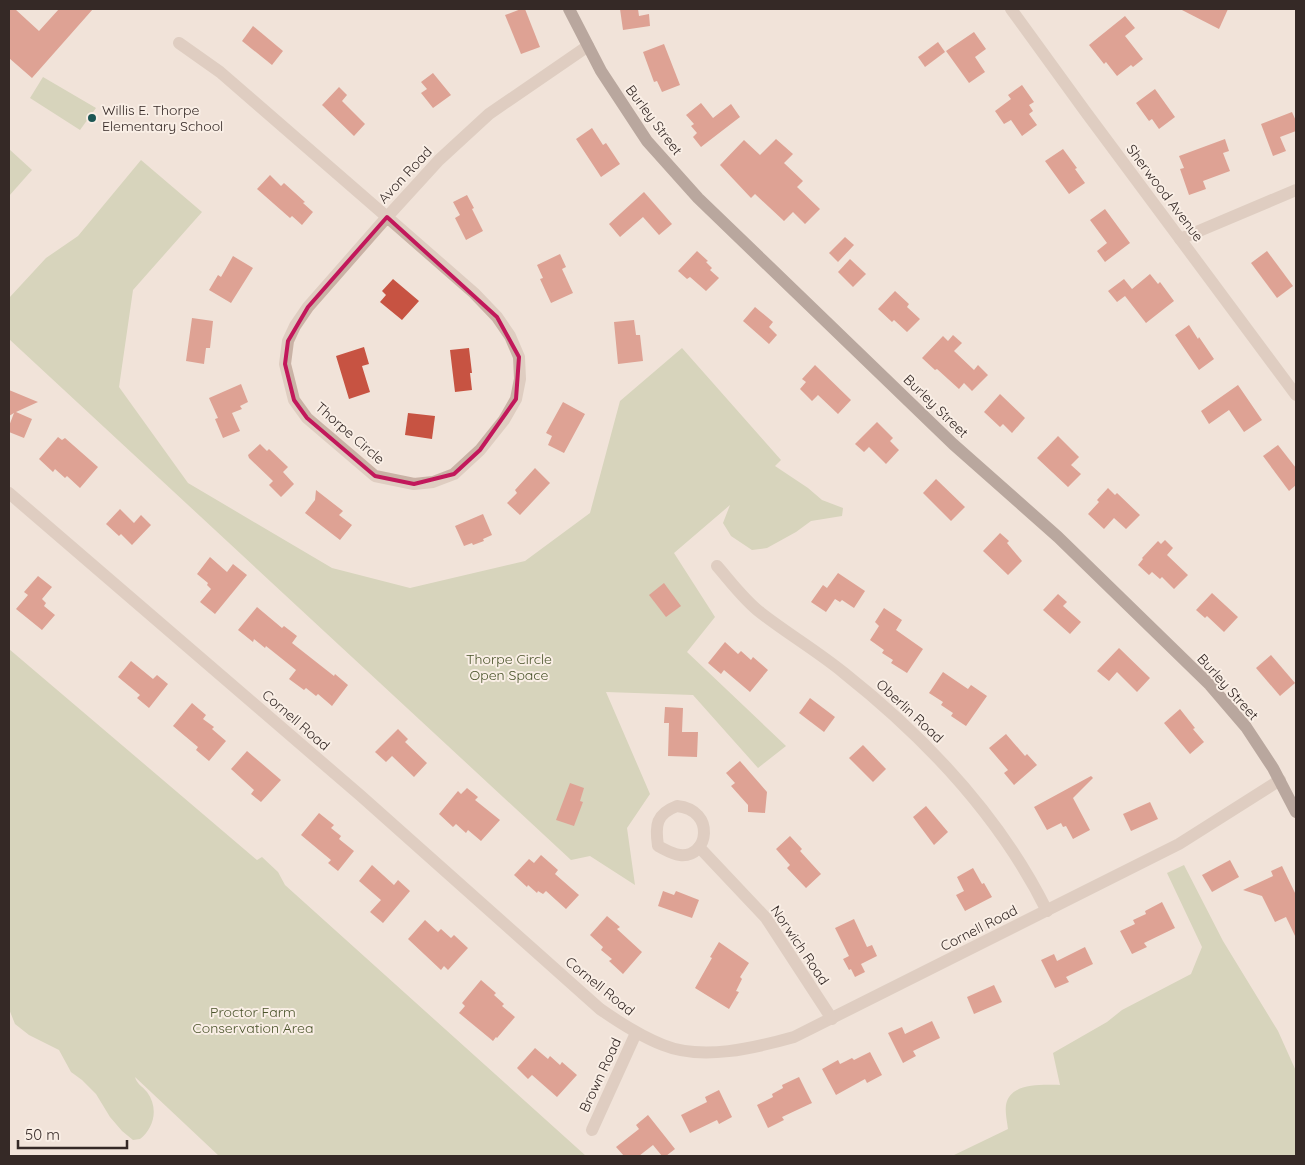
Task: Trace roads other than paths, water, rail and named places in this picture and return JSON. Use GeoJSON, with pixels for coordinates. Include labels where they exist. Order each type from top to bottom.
{"type":"FeatureCollection","features":[{"type":"Feature","properties":{"kind":"main road","name":"Burley Street"},"geometry":{"type":"LineString","coordinates":[[569,9],[600,71],[647,141],[698,198],[953,444],[1058,536],[1210,685],[1246,727],[1280,780],[1296,812]]}},
{"type":"Feature","properties":{"kind":"street","name":"Sherwood Avenue"},"geometry":{"type":"LineString","coordinates":[[1011,9],[1296,395]]}},
{"type":"Feature","properties":{"kind":"street","name":"Avon Road"},"geometry":{"type":"LineString","coordinates":[[179,43],[220,72],[387,217],[439,160],[489,114],[588,46]]}},
{"type":"Feature","properties":{"kind":"street"},"geometry":{"type":"LineString","coordinates":[[1180,239],[1296,190]]}},
{"type":"Feature","properties":{"kind":"street","name":"Thorpe Circle"},"geometry":{"type":"LineString","coordinates":[[387,217],[474,293],[497,317],[510,336],[519,357],[520,380],[516,399],[504,420],[480,450],[454,474],[433,482],[414,484],[375,476],[307,418],[294,400],[285,364],[288,341],[295,326],[308,307],[387,217]]}},
{"type":"Feature","properties":{"kind":"street","name":"Cornell Road"},"geometry":{"type":"LineString","coordinates":[[9,493],[361,796],[600,1008],[636,1032],[664,1046],[693,1052],[723,1051],[756,1048],[794,1037],[1179,844],[1280,780]]}},
{"type":"Feature","properties":{"kind":"street","name":"Oberlin Road"},"geometry":{"type":"LineString","coordinates":[[717,566],[744,598],[761,613],[832,663],[875,697],[937,757],[978,803],[1033,884],[1046,911]]}},
{"type":"Feature","properties":{"kind":"street","name":"Norwich Road"},"geometry":{"type":"LineString","coordinates":[[699,847],[766,918],[832,1019]]}},
{"type":"Feature","properties":{"kind":"street","name":"Brown Road"},"geometry":{"type":"LineString","coordinates":[[592,1130],[636,1032]]}},
{"type":"Feature","properties":{"kind":"place","name":"Willis E. Thorpe Elementary School"},"geometry":{"type":"Point","coordinates":[92,118]}},
{"type":"Feature","properties":{"kind":"park label","name":"Thorpe Circle Open Space"},"geometry":{"type":"Point","coordinates":[509,668]}},
{"type":"Feature","properties":{"kind":"park label","name":"Proctor Farm Conservation Area"},"geometry":{"type":"Point","coordinates":[253,1020]}}]}
